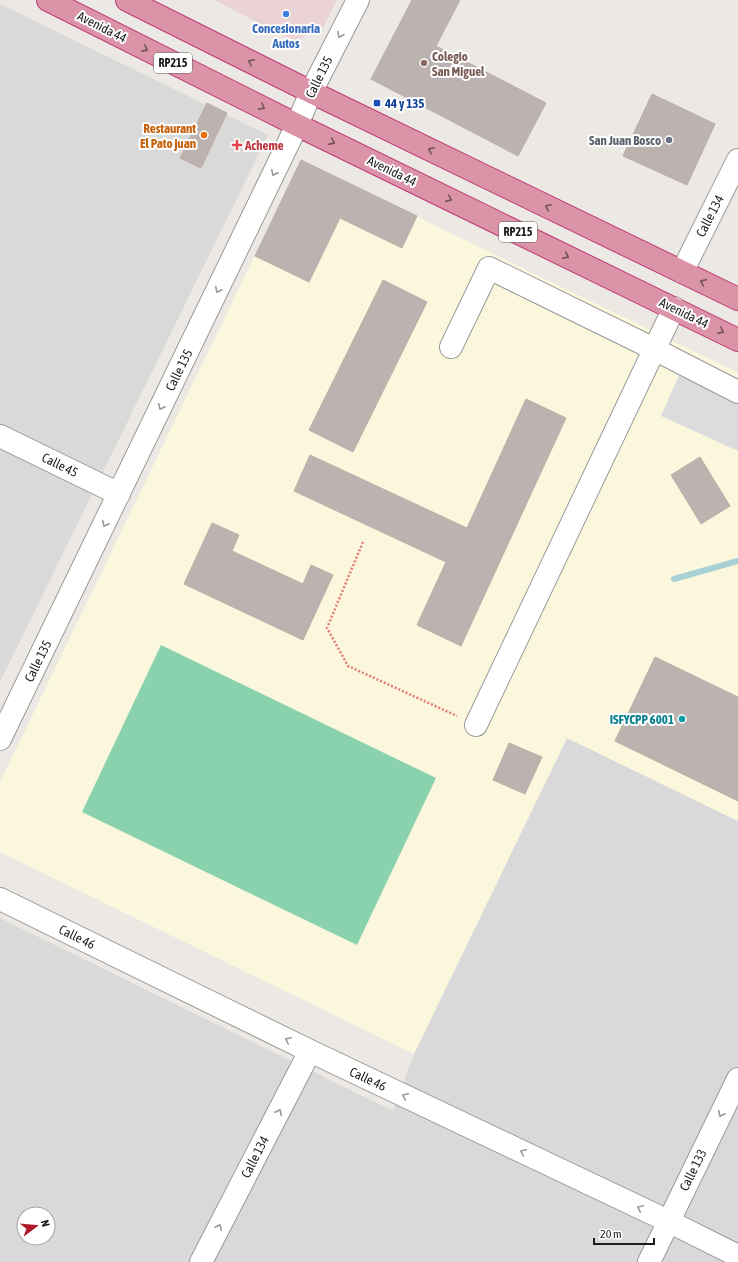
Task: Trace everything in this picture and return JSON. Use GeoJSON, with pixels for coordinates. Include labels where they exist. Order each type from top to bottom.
{"type":"FeatureCollection","features":[{"type":"Feature","properties":{"kind":"highway","name":"Avenida 44"},"geometry":{"type":"LineString","coordinates":[[48,0],[297,125],[738,340]]}},
{"type":"Feature","properties":{"kind":"highway","name":"RP215"},"geometry":{"type":"LineString","coordinates":[[128,0],[311,92],[738,299]]}},
{"type":"Feature","properties":{"kind":"street","name":"Calle 135"},"geometry":{"type":"LineString","coordinates":[[0,739],[120,494],[297,125],[311,92],[358,0]]}},
{"type":"Feature","properties":{"kind":"street","name":"Calle 134"},"geometry":{"type":"LineString","coordinates":[[682,272],[738,160]]}},
{"type":"Feature","properties":{"kind":"street"},"geometry":{"type":"LineString","coordinates":[[451,347],[489,268],[738,392]]}},
{"type":"Feature","properties":{"kind":"street"},"geometry":{"type":"LineString","coordinates":[[476,725],[674,308]]}},
{"type":"Feature","properties":{"kind":"street","name":"Calle 45"},"geometry":{"type":"LineString","coordinates":[[0,436],[120,494]]}},
{"type":"Feature","properties":{"kind":"street","name":"Calle 46"},"geometry":{"type":"LineString","coordinates":[[0,899],[310,1051],[668,1221],[738,1256]]}},
{"type":"Feature","properties":{"kind":"street","name":"Calle 134"},"geometry":{"type":"LineString","coordinates":[[201,1262],[310,1051]]}},
{"type":"Feature","properties":{"kind":"street","name":"Calle 133"},"geometry":{"type":"LineString","coordinates":[[649,1262],[738,1078]]}},
{"type":"Feature","properties":{"kind":"path"},"geometry":{"type":"LineString","coordinates":[[363,542],[328,628],[348,666],[476,725]]}},
{"type":"Feature","properties":{"kind":"shaded area","name":"Concesionaria Autos"},"geometry":{"type":"Polygon","coordinates":[[[214,0],[337,0],[323,28],[294,41],[214,0]]]}},
{"type":"Feature","properties":{"kind":"shaded area"},"geometry":{"type":"Polygon","coordinates":[[[0,4],[268,135],[0,682],[0,4]]]}},
{"type":"Feature","properties":{"kind":"shaded area"},"geometry":{"type":"Polygon","coordinates":[[[301,160],[738,373],[738,821],[567,738],[414,1054],[0,852],[0,782],[301,160]]]}},
{"type":"Feature","properties":{"kind":"shaded area"},"geometry":{"type":"Polygon","coordinates":[[[687,357],[738,381],[738,451],[661,416],[687,357]]]}},
{"type":"Feature","properties":{"kind":"shaded area"},"geometry":{"type":"Polygon","coordinates":[[[567,738],[738,821],[738,1262],[0,1262],[0,918],[393,1111],[414,1054],[567,738]]]}},
{"type":"Feature","properties":{"kind":"green space"},"geometry":{"type":"Polygon","coordinates":[[[161,645],[436,778],[357,945],[82,812],[161,645]]]}},
{"type":"Feature","properties":{"kind":"building","name":"Colegio San Miguel"},"geometry":{"type":"Polygon","coordinates":[[[412,0],[460,0],[436,46],[546,103],[518,156],[371,79],[412,0]]]}},
{"type":"Feature","properties":{"kind":"building","name":"San Juan Bosco"},"geometry":{"type":"Polygon","coordinates":[[[652,94],[715,124],[687,185],[623,156],[652,94]]]}},
{"type":"Feature","properties":{"kind":"building","name":"Restaurant El Pato juan"},"geometry":{"type":"Polygon","coordinates":[[[207,103],[227,113],[201,168],[180,158],[207,103]]]}},
{"type":"Feature","properties":{"kind":"building"},"geometry":{"type":"Polygon","coordinates":[[[301,160],[417,216],[402,248],[340,218],[309,282],[255,256],[301,160]]]}},
{"type":"Feature","properties":{"kind":"building"},"geometry":{"type":"Polygon","coordinates":[[[383,280],[427,302],[353,452],[309,430],[383,280]]]}},
{"type":"Feature","properties":{"kind":"building"},"geometry":{"type":"Polygon","coordinates":[[[526,399],[566,418],[461,646],[417,625],[446,562],[294,491],[310,455],[467,528],[526,399]]]}},
{"type":"Feature","properties":{"kind":"building"},"geometry":{"type":"Polygon","coordinates":[[[700,457],[730,506],[701,524],[671,475],[700,457]]]}},
{"type":"Feature","properties":{"kind":"building"},"geometry":{"type":"Polygon","coordinates":[[[212,523],[239,535],[232,551],[303,584],[311,565],[333,575],[303,640],[184,584],[212,523]]]}},
{"type":"Feature","properties":{"kind":"building","name":"ISFYCPP 6001"},"geometry":{"type":"Polygon","coordinates":[[[655,657],[738,697],[738,801],[615,741],[655,657]]]}},
{"type":"Feature","properties":{"kind":"building"},"geometry":{"type":"Polygon","coordinates":[[[509,743],[542,757],[525,794],[493,780],[509,743]]]}},
{"type":"Feature","properties":{"kind":"waterway"},"geometry":{"type":"LineString","coordinates":[[674,579],[738,561]]}},
{"type":"Feature","properties":{"kind":"place","name":"Concesionaria Autos"},"geometry":{"type":"Point","coordinates":[286,14]}},
{"type":"Feature","properties":{"kind":"place","name":"Colegio San Miguel"},"geometry":{"type":"Point","coordinates":[424,63]}},
{"type":"Feature","properties":{"kind":"place","name":"44 y 135"},"geometry":{"type":"Point","coordinates":[377,103]}},
{"type":"Feature","properties":{"kind":"place","name":"Restaurant El Pato juan"},"geometry":{"type":"Point","coordinates":[204,135]}},
{"type":"Feature","properties":{"kind":"place","name":"San Juan Bosco"},"geometry":{"type":"Point","coordinates":[669,140]}},
{"type":"Feature","properties":{"kind":"place","name":"Acheme"},"geometry":{"type":"Point","coordinates":[237,145]}},
{"type":"Feature","properties":{"kind":"place","name":"ISFYCPP 6001"},"geometry":{"type":"Point","coordinates":[682,719]}}]}
